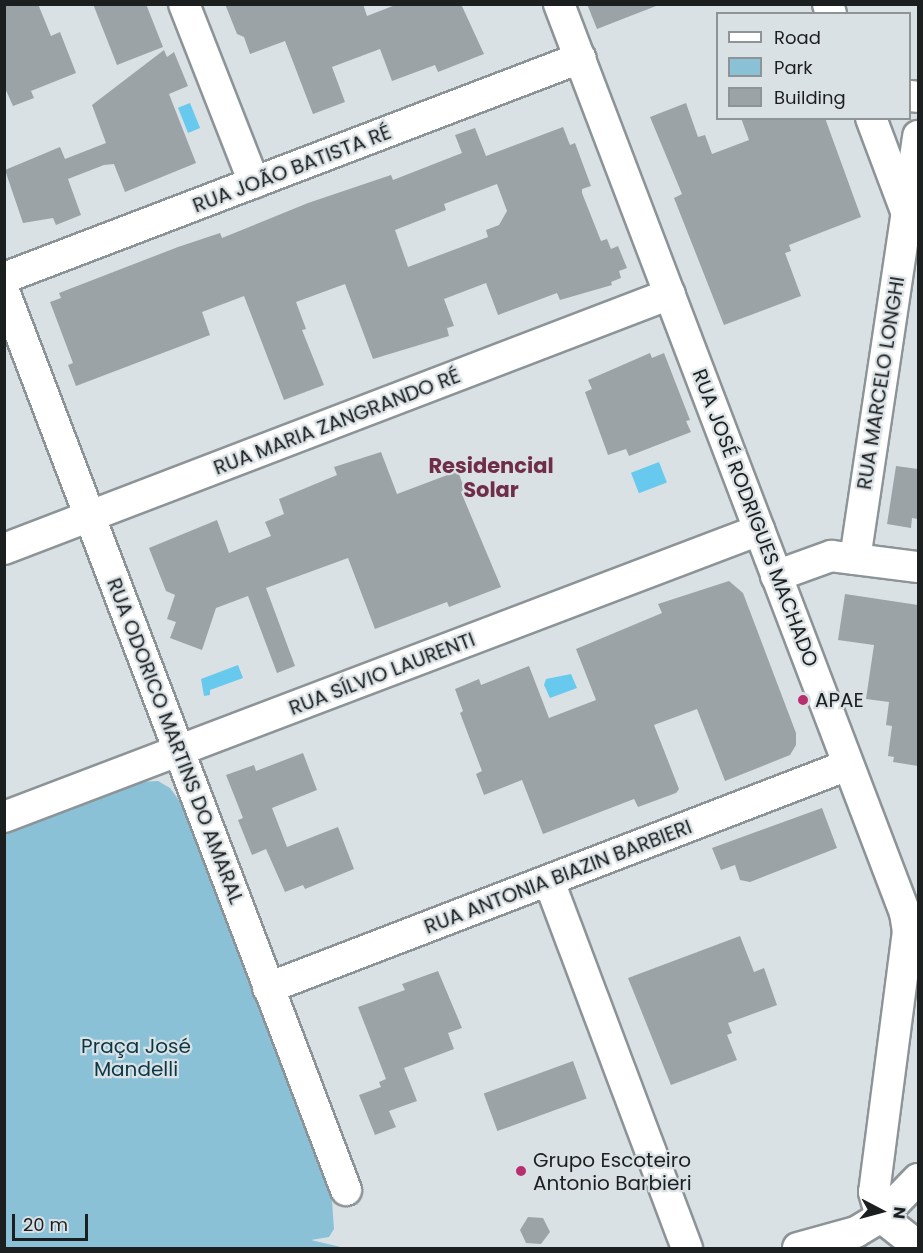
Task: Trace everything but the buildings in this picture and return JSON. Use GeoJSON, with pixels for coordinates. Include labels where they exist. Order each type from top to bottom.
{"type":"FeatureCollection","features":[{"type":"Feature","properties":{"kind":"street"},"geometry":{"type":"LineString","coordinates":[[184,4],[254,183]]}},
{"type":"Feature","properties":{"kind":"street","name":"RUA JOSÉ RODRIGUES MACHADO"},"geometry":{"type":"LineString","coordinates":[[559,4],[905,913],[908,931],[874,1185],[881,1217]]}},
{"type":"Feature","properties":{"kind":"street","name":"RUA JOÃO BATISTA RÉ"},"geometry":{"type":"LineString","coordinates":[[4,278],[580,58]]}},
{"type":"Feature","properties":{"kind":"street"},"geometry":{"type":"LineString","coordinates":[[872,120],[907,215]]}},
{"type":"Feature","properties":{"kind":"street","name":"RUA MARCELO LONGHI"},"geometry":{"type":"LineString","coordinates":[[855,559],[918,136]]}},
{"type":"Feature","properties":{"kind":"street","name":"RUA ODORICO MARTINS DO AMARAL"},"geometry":{"type":"LineString","coordinates":[[4,291],[346,1190]]}},
{"type":"Feature","properties":{"kind":"street","name":"RUA MARIA ZANGRANDO RÉ"},"geometry":{"type":"LineString","coordinates":[[4,549],[670,294]]}},
{"type":"Feature","properties":{"kind":"street","name":"RUA SÍLVIO LAURENTI"},"geometry":{"type":"LineString","coordinates":[[4,817],[759,530]]}},
{"type":"Feature","properties":{"kind":"street"},"geometry":{"type":"LineString","coordinates":[[776,576],[831,556],[918,567]]}},
{"type":"Feature","properties":{"kind":"street","name":"RUA ANTONIA BIAZIN BARBIERI"},"geometry":{"type":"LineString","coordinates":[[268,988],[848,765]]}},
{"type":"Feature","properties":{"kind":"street"},"geometry":{"type":"LineString","coordinates":[[549,881],[687,1248]]}},
{"type":"Feature","properties":{"kind":"street"},"geometry":{"type":"LineString","coordinates":[[798,1248],[856,1232],[881,1217],[918,1179]]}},
{"type":"Feature","properties":{"kind":"street"},"geometry":{"type":"LineString","coordinates":[[881,1217],[918,1246]]}},
{"type":"Feature","properties":{"kind":"green space","name":"Praça José Mandelli"},"geometry":{"type":"Polygon","coordinates":[[[158,781],[170,788],[181,803],[332,1201],[334,1229],[329,1237],[311,1240],[345,1248],[5,1248],[5,832],[139,782],[158,781]]]}},
{"type":"Feature","properties":{"kind":"shaded area"},"geometry":{"type":"Polygon","coordinates":[[[190,103],[200,128],[188,133],[178,108],[190,103]]]}},
{"type":"Feature","properties":{"kind":"shaded area"},"geometry":{"type":"Polygon","coordinates":[[[659,462],[667,483],[639,493],[631,473],[659,462]]]}},
{"type":"Feature","properties":{"kind":"shaded area"},"geometry":{"type":"Polygon","coordinates":[[[238,665],[243,678],[210,690],[210,695],[204,696],[201,679],[238,665]]]}},
{"type":"Feature","properties":{"kind":"shaded area"},"geometry":{"type":"Polygon","coordinates":[[[571,674],[577,688],[550,698],[544,685],[546,679],[571,674]]]}},
{"type":"Feature","properties":{"kind":"place","name":"APAE"},"geometry":{"type":"Point","coordinates":[803,700]}},
{"type":"Feature","properties":{"kind":"place","name":"Grupo Escoteiro Antonio Barbieri"},"geometry":{"type":"Point","coordinates":[521,1171]}},
{"type":"Feature","properties":{"kind":"district","name":"Residencial Solar"},"geometry":{"type":"Point","coordinates":[491,478]}}]}
